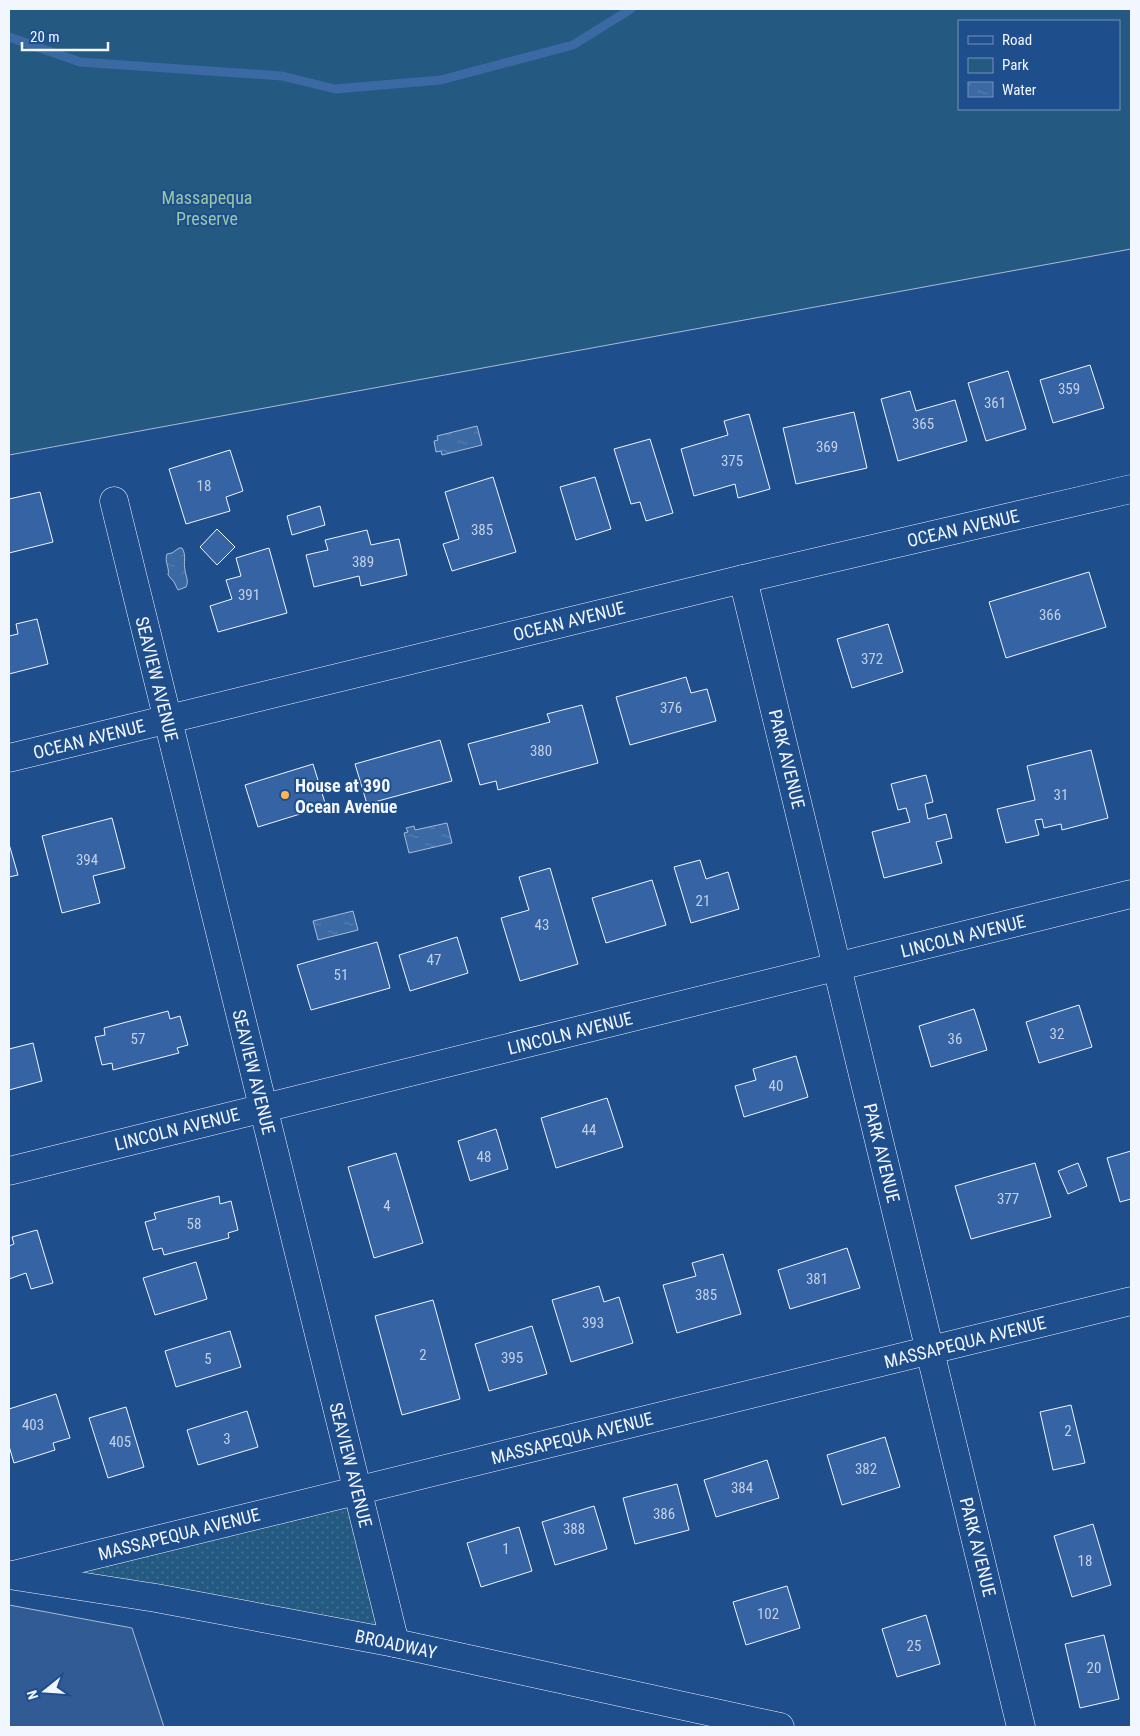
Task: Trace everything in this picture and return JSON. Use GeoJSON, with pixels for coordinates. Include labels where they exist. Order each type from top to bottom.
{"type":"FeatureCollection","features":[{"type":"Feature","properties":{"kind":"street","name":"OCEAN AVENUE"},"geometry":{"type":"LineString","coordinates":[[9,758],[743,579],[1131,489]]}},
{"type":"Feature","properties":{"kind":"street","name":"SEAVIEW AVENUE"},"geometry":{"type":"LineString","coordinates":[[114,501],[395,1643]]}},
{"type":"Feature","properties":{"kind":"street","name":"PARK AVENUE"},"geometry":{"type":"LineString","coordinates":[[743,579],[1022,1727]]}},
{"type":"Feature","properties":{"kind":"street","name":"LINCOLN AVENUE"},"geometry":{"type":"LineString","coordinates":[[9,1171],[1131,894]]}},
{"type":"Feature","properties":{"kind":"street","name":"MASSAPEQUA AVENUE"},"geometry":{"type":"LineString","coordinates":[[11,1575],[1131,1301]]}},
{"type":"Feature","properties":{"kind":"street","name":"BROADWAY"},"geometry":{"type":"LineString","coordinates":[[11,1575],[156,1598],[395,1643],[780,1727]]}},
{"type":"Feature","properties":{"kind":"green space","name":"Massapequa Preserve"},"geometry":{"type":"Polygon","coordinates":[[[9,9],[1131,9],[1131,249],[9,455],[9,9]]]}},
{"type":"Feature","properties":{"kind":"green space"},"geometry":{"type":"Polygon","coordinates":[[[353,1498],[389,1635],[36,1574],[353,1498]]]}},
{"type":"Feature","properties":{"kind":"shaded area"},"geometry":{"type":"Polygon","coordinates":[[[9,1605],[132,1628],[164,1727],[9,1727],[9,1605]]]}},
{"type":"Feature","properties":{"kind":"water"},"geometry":{"type":"Polygon","coordinates":[[[477,426],[482,445],[442,455],[441,451],[436,452],[434,441],[438,440],[437,436],[477,426]]]}},
{"type":"Feature","properties":{"kind":"water"},"geometry":{"type":"Polygon","coordinates":[[[182,548],[184,554],[187,583],[186,587],[178,590],[168,575],[166,560],[167,554],[182,548]]]}},
{"type":"Feature","properties":{"kind":"water"},"geometry":{"type":"Polygon","coordinates":[[[447,823],[452,843],[409,853],[404,833],[408,832],[406,828],[414,826],[415,830],[447,823]]]}},
{"type":"Feature","properties":{"kind":"water"},"geometry":{"type":"Polygon","coordinates":[[[353,911],[358,930],[318,940],[313,921],[353,911]]]}},
{"type":"Feature","properties":{"kind":"building"},"geometry":{"type":"Polygon","coordinates":[[[1090,365],[1104,408],[1053,423],[1040,380],[1090,365]]]}},
{"type":"Feature","properties":{"kind":"building"},"geometry":{"type":"Polygon","coordinates":[[[1008,371],[1026,429],[986,441],[968,383],[1008,371]]]}},
{"type":"Feature","properties":{"kind":"building"},"geometry":{"type":"Polygon","coordinates":[[[910,391],[916,411],[955,400],[967,441],[898,461],[881,399],[910,391]]]}},
{"type":"Feature","properties":{"kind":"building"},"geometry":{"type":"Polygon","coordinates":[[[854,412],[867,468],[796,484],[783,428],[854,412]]]}},
{"type":"Feature","properties":{"kind":"building"},"geometry":{"type":"Polygon","coordinates":[[[749,414],[770,489],[738,498],[735,484],[694,496],[681,449],[728,435],[724,421],[749,414]]]}},
{"type":"Feature","properties":{"kind":"building"},"geometry":{"type":"Polygon","coordinates":[[[650,439],[673,513],[646,521],[640,502],[631,504],[614,449],[650,439]]]}},
{"type":"Feature","properties":{"kind":"building"},"geometry":{"type":"Polygon","coordinates":[[[230,450],[243,491],[226,497],[230,511],[186,524],[169,469],[230,450]]]}},
{"type":"Feature","properties":{"kind":"building"},"geometry":{"type":"Polygon","coordinates":[[[493,477],[516,552],[452,571],[443,544],[459,539],[445,492],[493,477]]]}},
{"type":"Feature","properties":{"kind":"building"},"geometry":{"type":"Polygon","coordinates":[[[595,477],[611,529],[576,540],[560,487],[595,477]]]}},
{"type":"Feature","properties":{"kind":"building"},"geometry":{"type":"Polygon","coordinates":[[[40,492],[53,542],[9,553],[9,499],[40,492]]]}},
{"type":"Feature","properties":{"kind":"building"},"geometry":{"type":"Polygon","coordinates":[[[320,506],[325,525],[292,535],[287,516],[320,506]]]}},
{"type":"Feature","properties":{"kind":"building"},"geometry":{"type":"Polygon","coordinates":[[[217,529],[235,547],[217,565],[200,547],[217,529]]]}},
{"type":"Feature","properties":{"kind":"building"},"geometry":{"type":"Polygon","coordinates":[[[367,530],[371,545],[399,539],[407,575],[361,586],[359,576],[314,587],[306,555],[328,550],[325,540],[367,530]]]}},
{"type":"Feature","properties":{"kind":"building"},"geometry":{"type":"Polygon","coordinates":[[[269,548],[287,613],[218,632],[210,606],[232,599],[226,580],[241,576],[236,558],[269,548]]]}},
{"type":"Feature","properties":{"kind":"building"},"geometry":{"type":"Polygon","coordinates":[[[1089,572],[1106,627],[1006,658],[989,602],[1089,572]]]}},
{"type":"Feature","properties":{"kind":"building"},"geometry":{"type":"Polygon","coordinates":[[[37,619],[48,664],[9,674],[9,636],[18,634],[16,624],[37,619]]]}},
{"type":"Feature","properties":{"kind":"building"},"geometry":{"type":"Polygon","coordinates":[[[888,624],[903,672],[852,688],[837,639],[888,624]]]}},
{"type":"Feature","properties":{"kind":"building"},"geometry":{"type":"Polygon","coordinates":[[[686,677],[691,693],[707,689],[716,721],[630,745],[616,697],[686,677]]]}},
{"type":"Feature","properties":{"kind":"building"},"geometry":{"type":"Polygon","coordinates":[[[582,705],[598,763],[498,790],[496,781],[480,785],[468,744],[550,722],[547,714],[582,705]]]}},
{"type":"Feature","properties":{"kind":"building"},"geometry":{"type":"Polygon","coordinates":[[[440,740],[452,781],[367,804],[355,764],[440,740]]]}},
{"type":"Feature","properties":{"kind":"building"},"geometry":{"type":"Polygon","coordinates":[[[1091,750],[1108,818],[1062,830],[1061,824],[1044,828],[1042,819],[1035,820],[1039,835],[1006,843],[997,809],[1035,800],[1027,766],[1091,750]]]}},
{"type":"Feature","properties":{"kind":"building","name":"House at 390 Ocean Avenue"},"geometry":{"type":"Polygon","coordinates":[[[313,764],[326,806],[258,827],[245,785],[313,764]]]}},
{"type":"Feature","properties":{"kind":"building"},"geometry":{"type":"Polygon","coordinates":[[[926,775],[933,802],[925,804],[928,819],[946,814],[952,838],[936,842],[942,863],[884,878],[872,832],[910,822],[906,808],[898,810],[891,784],[926,775]]]}},
{"type":"Feature","properties":{"kind":"building"},"geometry":{"type":"Polygon","coordinates":[[[112,818],[125,868],[93,876],[100,903],[62,913],[42,836],[112,818]]]}},
{"type":"Feature","properties":{"kind":"building"},"geometry":{"type":"Polygon","coordinates":[[[9,844],[18,875],[9,877],[9,844]]]}},
{"type":"Feature","properties":{"kind":"building"},"geometry":{"type":"Polygon","coordinates":[[[700,860],[706,879],[728,872],[739,909],[691,923],[674,867],[700,860]]]}},
{"type":"Feature","properties":{"kind":"building"},"geometry":{"type":"Polygon","coordinates":[[[550,868],[578,964],[520,981],[501,918],[529,910],[519,877],[550,868]]]}},
{"type":"Feature","properties":{"kind":"building"},"geometry":{"type":"Polygon","coordinates":[[[652,880],[666,925],[606,943],[592,898],[652,880]]]}},
{"type":"Feature","properties":{"kind":"building"},"geometry":{"type":"Polygon","coordinates":[[[457,937],[468,973],[410,991],[399,955],[457,937]]]}},
{"type":"Feature","properties":{"kind":"building"},"geometry":{"type":"Polygon","coordinates":[[[377,942],[390,988],[311,1010],[297,965],[377,942]]]}},
{"type":"Feature","properties":{"kind":"building"},"geometry":{"type":"Polygon","coordinates":[[[1079,1005],[1092,1047],[1039,1063],[1026,1022],[1079,1005]]]}},
{"type":"Feature","properties":{"kind":"building"},"geometry":{"type":"Polygon","coordinates":[[[974,1009],[987,1050],[931,1067],[919,1026],[974,1009]]]}},
{"type":"Feature","properties":{"kind":"building"},"geometry":{"type":"Polygon","coordinates":[[[168,1011],[170,1019],[180,1016],[188,1045],[177,1048],[179,1053],[113,1070],[112,1063],[102,1065],[95,1037],[105,1035],[104,1028],[168,1011]]]}},
{"type":"Feature","properties":{"kind":"building"},"geometry":{"type":"Polygon","coordinates":[[[33,1043],[42,1081],[9,1090],[9,1049],[33,1043]]]}},
{"type":"Feature","properties":{"kind":"building"},"geometry":{"type":"Polygon","coordinates":[[[796,1056],[808,1097],[744,1117],[735,1086],[756,1080],[753,1069],[796,1056]]]}},
{"type":"Feature","properties":{"kind":"building"},"geometry":{"type":"Polygon","coordinates":[[[607,1098],[623,1147],[556,1168],[541,1118],[607,1098]]]}},
{"type":"Feature","properties":{"kind":"building"},"geometry":{"type":"Polygon","coordinates":[[[496,1129],[508,1169],[470,1181],[458,1141],[496,1129]]]}},
{"type":"Feature","properties":{"kind":"building"},"geometry":{"type":"Polygon","coordinates":[[[1131,1151],[1131,1199],[1120,1202],[1107,1158],[1131,1151]]]}},
{"type":"Feature","properties":{"kind":"building"},"geometry":{"type":"Polygon","coordinates":[[[396,1153],[423,1243],[374,1258],[348,1167],[396,1153]]]}},
{"type":"Feature","properties":{"kind":"building"},"geometry":{"type":"Polygon","coordinates":[[[1035,1163],[1051,1217],[971,1239],[955,1186],[1035,1163]]]}},
{"type":"Feature","properties":{"kind":"building"},"geometry":{"type":"Polygon","coordinates":[[[1078,1163],[1087,1186],[1068,1194],[1058,1171],[1078,1163]]]}},
{"type":"Feature","properties":{"kind":"building"},"geometry":{"type":"Polygon","coordinates":[[[219,1196],[220,1204],[231,1201],[238,1230],[228,1233],[229,1238],[164,1255],[162,1248],[153,1250],[145,1222],[156,1219],[154,1213],[219,1196]]]}},
{"type":"Feature","properties":{"kind":"building"},"geometry":{"type":"Polygon","coordinates":[[[37,1230],[53,1283],[31,1289],[26,1273],[9,1279],[9,1246],[14,1244],[12,1237],[37,1230]]]}},
{"type":"Feature","properties":{"kind":"building"},"geometry":{"type":"Polygon","coordinates":[[[847,1248],[860,1288],[790,1309],[778,1270],[847,1248]]]}},
{"type":"Feature","properties":{"kind":"building"},"geometry":{"type":"Polygon","coordinates":[[[723,1254],[741,1314],[677,1333],[663,1285],[696,1276],[692,1263],[723,1254]]]}},
{"type":"Feature","properties":{"kind":"building"},"geometry":{"type":"Polygon","coordinates":[[[196,1262],[207,1299],[155,1315],[143,1278],[196,1262]]]}},
{"type":"Feature","properties":{"kind":"building"},"geometry":{"type":"Polygon","coordinates":[[[599,1286],[604,1302],[619,1297],[633,1343],[571,1362],[552,1300],[599,1286]]]}},
{"type":"Feature","properties":{"kind":"building"},"geometry":{"type":"Polygon","coordinates":[[[433,1300],[460,1399],[402,1415],[375,1316],[433,1300]]]}},
{"type":"Feature","properties":{"kind":"building"},"geometry":{"type":"Polygon","coordinates":[[[532,1326],[547,1374],[489,1391],[475,1344],[532,1326]]]}},
{"type":"Feature","properties":{"kind":"building"},"geometry":{"type":"Polygon","coordinates":[[[230,1331],[241,1367],[176,1387],[165,1351],[230,1331]]]}},
{"type":"Feature","properties":{"kind":"building"},"geometry":{"type":"Polygon","coordinates":[[[56,1394],[70,1438],[53,1443],[55,1450],[14,1463],[9,1446],[9,1409],[56,1394]]]}},
{"type":"Feature","properties":{"kind":"building"},"geometry":{"type":"Polygon","coordinates":[[[1071,1405],[1085,1463],[1053,1470],[1040,1412],[1071,1405]]]}},
{"type":"Feature","properties":{"kind":"building"},"geometry":{"type":"Polygon","coordinates":[[[126,1407],[144,1467],[108,1478],[89,1418],[126,1407]]]}},
{"type":"Feature","properties":{"kind":"building"},"geometry":{"type":"Polygon","coordinates":[[[247,1411],[258,1447],[198,1465],[187,1430],[247,1411]]]}},
{"type":"Feature","properties":{"kind":"building"},"geometry":{"type":"Polygon","coordinates":[[[885,1437],[900,1487],[842,1505],[827,1455],[885,1437]]]}},
{"type":"Feature","properties":{"kind":"building"},"geometry":{"type":"Polygon","coordinates":[[[767,1460],[779,1498],[716,1517],[704,1480],[767,1460]]]}},
{"type":"Feature","properties":{"kind":"building"},"geometry":{"type":"Polygon","coordinates":[[[677,1484],[689,1530],[635,1544],[623,1498],[677,1484]]]}},
{"type":"Feature","properties":{"kind":"building"},"geometry":{"type":"Polygon","coordinates":[[[594,1506],[607,1549],[555,1565],[542,1522],[594,1506]]]}},
{"type":"Feature","properties":{"kind":"building"},"geometry":{"type":"Polygon","coordinates":[[[1093,1524],[1111,1585],[1072,1597],[1054,1536],[1093,1524]]]}},
{"type":"Feature","properties":{"kind":"building"},"geometry":{"type":"Polygon","coordinates":[[[519,1527],[532,1571],[481,1587],[467,1543],[519,1527]]]}},
{"type":"Feature","properties":{"kind":"building"},"geometry":{"type":"Polygon","coordinates":[[[787,1586],[800,1628],[746,1645],[733,1602],[787,1586]]]}},
{"type":"Feature","properties":{"kind":"building"},"geometry":{"type":"Polygon","coordinates":[[[926,1615],[940,1664],[897,1677],[882,1629],[926,1615]]]}},
{"type":"Feature","properties":{"kind":"building"},"geometry":{"type":"Polygon","coordinates":[[[1104,1635],[1119,1699],[1080,1708],[1065,1644],[1104,1635]]]}},
{"type":"Feature","properties":{"kind":"waterway"},"geometry":{"type":"LineString","coordinates":[[9,37],[80,62],[282,76],[335,89],[441,80],[573,45],[631,9]]}},
{"type":"Feature","properties":{"kind":"place","name":"House at 390 Ocean Avenue"},"geometry":{"type":"Point","coordinates":[285,795]}}]}
